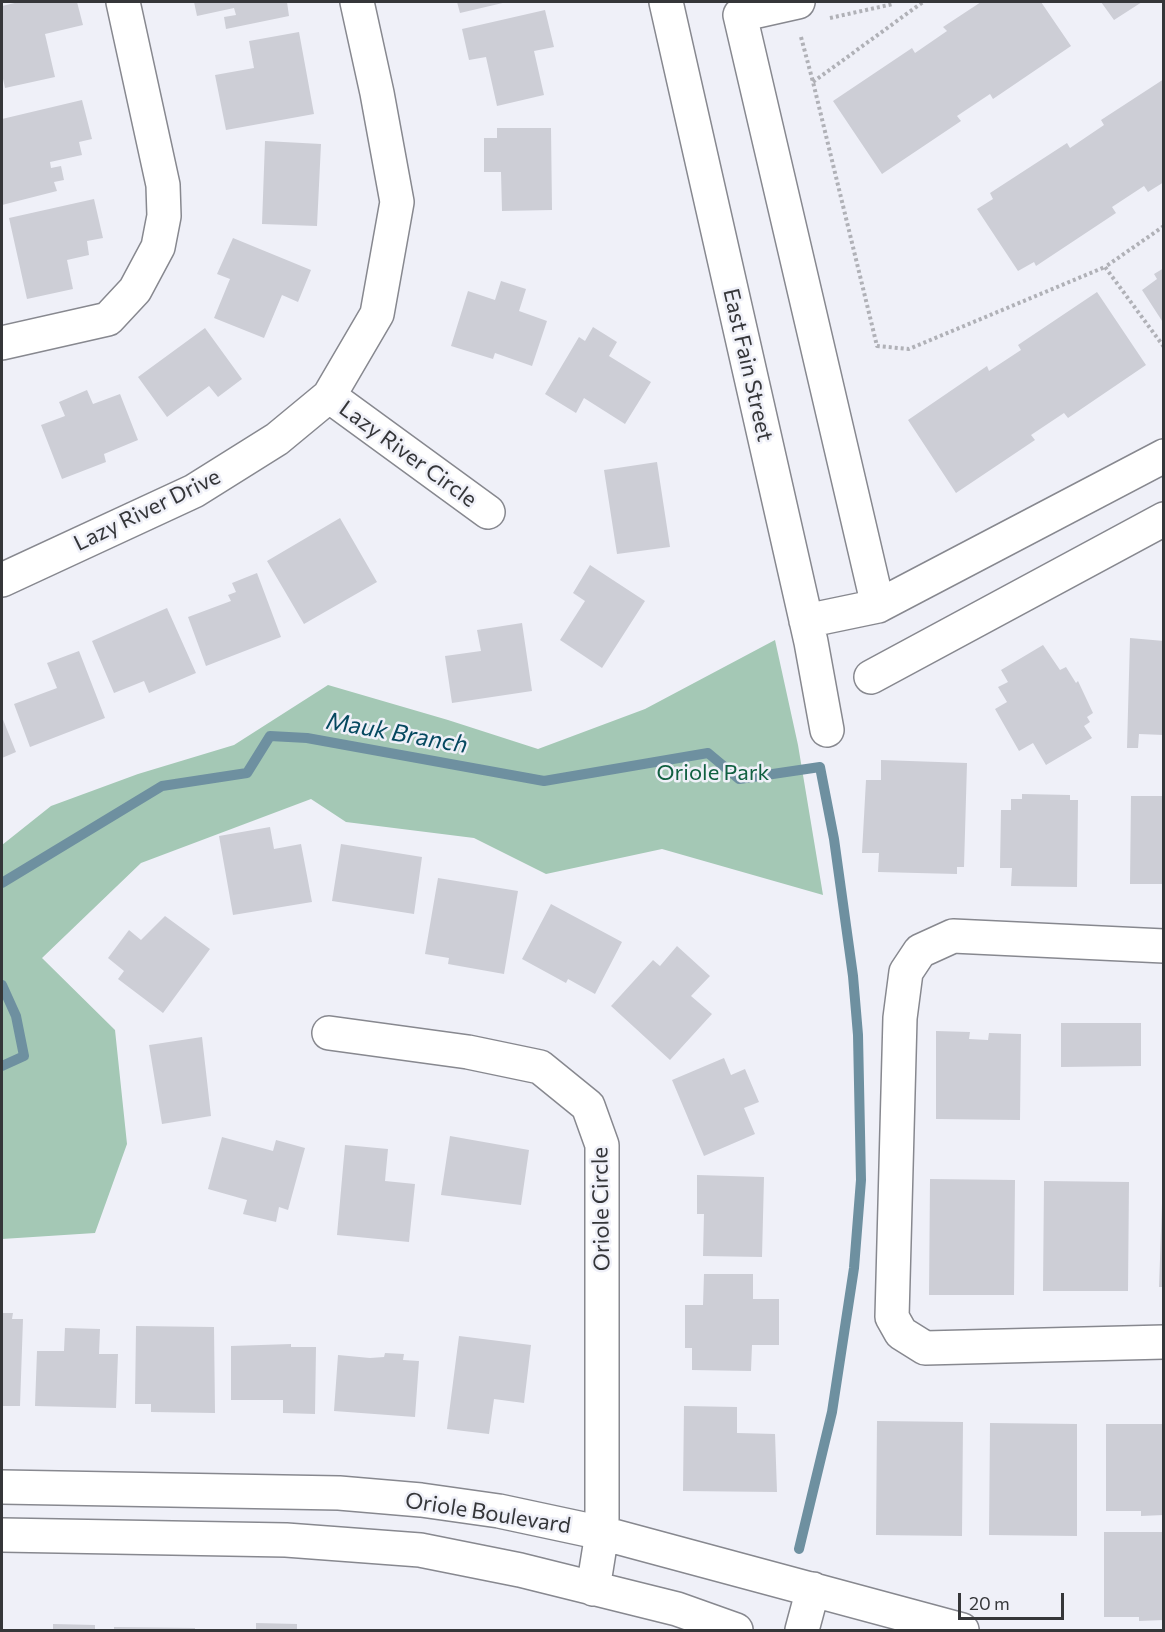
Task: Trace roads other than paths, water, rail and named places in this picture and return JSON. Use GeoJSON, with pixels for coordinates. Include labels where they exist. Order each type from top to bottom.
{"type":"FeatureCollection","features":[{"type":"Feature","properties":{"kind":"street"},"geometry":{"type":"LineString","coordinates":[[2,343],[108,320],[135,290],[158,247],[164,216],[163,185],[123,2]]}},
{"type":"Feature","properties":{"kind":"street","name":"Lazy River Drive"},"geometry":{"type":"LineString","coordinates":[[2,580],[194,491],[278,439],[329,396],[377,314],[397,202],[357,2]]}},
{"type":"Feature","properties":{"kind":"street","name":"East Fain Street"},"geometry":{"type":"LineString","coordinates":[[666,2],[806,621],[827,730]]}},
{"type":"Feature","properties":{"kind":"street"},"geometry":{"type":"LineString","coordinates":[[798,2],[740,15],[878,606]]}},
{"type":"Feature","properties":{"kind":"street","name":"Lazy River Circle"},"geometry":{"type":"LineString","coordinates":[[329,396],[488,512]]}},
{"type":"Feature","properties":{"kind":"street"},"geometry":{"type":"LineString","coordinates":[[806,621],[878,606],[1164,456]]}},
{"type":"Feature","properties":{"kind":"street"},"geometry":{"type":"LineString","coordinates":[[871,677],[1164,519]]}},
{"type":"Feature","properties":{"kind":"street"},"geometry":{"type":"LineString","coordinates":[[1164,946],[953,936],[921,951],[906,972],[900,1018],[892,1317],[901,1333],[926,1348],[1164,1342]]}},
{"type":"Feature","properties":{"kind":"street","name":"Oriole Circle"},"geometry":{"type":"LineString","coordinates":[[329,1033],[468,1052],[540,1067],[588,1106],[602,1144],[602,1533],[592,1589]]}},
{"type":"Feature","properties":{"kind":"street","name":"Oriole Boulevard"},"geometry":{"type":"LineString","coordinates":[[2,1487],[339,1493],[421,1500],[499,1511],[602,1533],[962,1630]]}},
{"type":"Feature","properties":{"kind":"street","name":"Oriole Boulevard"},"geometry":{"type":"LineString","coordinates":[[2,1535],[286,1540],[420,1550],[520,1570],[677,1609],[736,1630]]}},
{"type":"Feature","properties":{"kind":"street"},"geometry":{"type":"LineString","coordinates":[[802,1630],[813,1589]]}},
{"type":"Feature","properties":{"kind":"waterway","name":"Mauk Branch"},"geometry":{"type":"LineString","coordinates":[[2,883],[162,786],[247,773],[270,736],[307,738],[544,781],[708,753],[739,779],[820,767],[834,839],[853,976],[858,1035],[861,1180],[854,1268],[832,1412],[799,1549]]}},
{"type":"Feature","properties":{"kind":"waterway","name":"Mauk Branch"},"geometry":{"type":"LineString","coordinates":[[2,985],[16,1016],[24,1056],[2,1066]]}},
{"type":"Feature","properties":{"kind":"park label","name":"Oriole Park"},"geometry":{"type":"Point","coordinates":[713,773]}}]}
